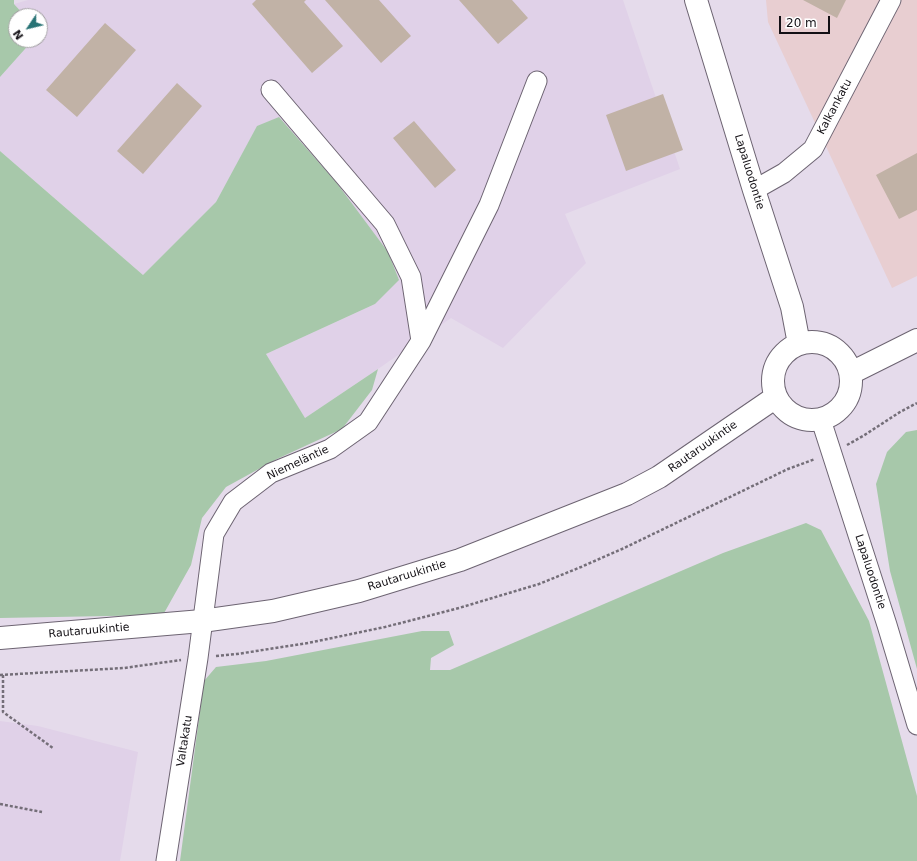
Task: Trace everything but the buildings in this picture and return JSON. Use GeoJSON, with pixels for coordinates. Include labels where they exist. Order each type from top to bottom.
{"type":"FeatureCollection","features":[{"type":"Feature","properties":{"kind":"main road","name":"Lapaluodontie"},"geometry":{"type":"LineString","coordinates":[[696,0],[754,190],[792,307],[799,344]]}},
{"type":"Feature","properties":{"kind":"main road"},"geometry":{"type":"LineString","coordinates":[[851,373],[917,340]]}},
{"type":"Feature","properties":{"kind":"main road"},"geometry":{"type":"LineString","coordinates":[[812,342],[825,344],[837,351],[846,361],[851,373],[851,385],[848,397],[842,407],[832,415],[821,420],[808,420],[795,416],[784,408],[776,397],[773,384],[774,372],[779,360],[788,350],[799,344],[812,342]]}},
{"type":"Feature","properties":{"kind":"main road","name":"Rautaruukintie"},"geometry":{"type":"LineString","coordinates":[[0,638],[202,621],[272,611],[359,591],[468,558],[627,494],[659,477],[776,397]]}},
{"type":"Feature","properties":{"kind":"street","name":"Kalkankatu"},"geometry":{"type":"LineString","coordinates":[[754,190],[784,173],[813,149],[891,0]]}},
{"type":"Feature","properties":{"kind":"street","name":"Niemeläntie"},"geometry":{"type":"LineString","coordinates":[[202,621],[214,534],[233,502],[272,473],[330,449],[368,422],[420,342],[489,205],[537,81]]}},
{"type":"Feature","properties":{"kind":"street"},"geometry":{"type":"LineString","coordinates":[[271,90],[385,224],[411,277],[420,342]]}},
{"type":"Feature","properties":{"kind":"street","name":"Lapaluodontie"},"geometry":{"type":"LineString","coordinates":[[821,420],[887,625],[917,725]]}},
{"type":"Feature","properties":{"kind":"street","name":"Valtakatu"},"geometry":{"type":"LineString","coordinates":[[166,861],[198,658],[202,621]]}},
{"type":"Feature","properties":{"kind":"path"},"geometry":{"type":"LineString","coordinates":[[53,748],[2,712],[1,675],[124,668],[237,654],[308,643],[385,627],[459,608],[540,584],[622,549],[788,469],[831,453],[854,442],[900,412],[917,403]]}},
{"type":"Feature","properties":{"kind":"path"},"geometry":{"type":"LineString","coordinates":[[0,804],[42,812]]}},
{"type":"Feature","properties":{"kind":"shaded area"},"geometry":{"type":"Polygon","coordinates":[[[28,0],[623,0],[680,169],[565,214],[586,263],[503,348],[451,318],[305,418],[266,354],[375,304],[257,127],[216,202],[143,275],[0,151],[0,77],[26,48],[48,48],[48,8],[18,8],[14,4],[28,0]]]}},
{"type":"Feature","properties":{"kind":"shaded area"},"geometry":{"type":"Polygon","coordinates":[[[766,0],[917,0],[917,276],[892,288],[768,22],[766,0]]]}},
{"type":"Feature","properties":{"kind":"shaded area"},"geometry":{"type":"Polygon","coordinates":[[[0,721],[38,726],[138,752],[120,861],[0,861],[0,721]]]}},
{"type":"Feature","properties":{"kind":"green space"},"geometry":{"type":"Polygon","coordinates":[[[0,0],[14,0],[14,4],[18,8],[8,8],[8,48],[26,48],[0,77],[0,0]]]}},
{"type":"Feature","properties":{"kind":"green space"},"geometry":{"type":"Polygon","coordinates":[[[279,117],[336,182],[388,252],[399,280],[375,304],[266,354],[305,418],[378,369],[372,390],[342,429],[277,459],[226,487],[202,518],[191,565],[163,615],[0,618],[0,151],[143,275],[216,202],[257,126],[279,117]]]}},
{"type":"Feature","properties":{"kind":"green space"},"geometry":{"type":"Polygon","coordinates":[[[917,430],[917,669],[890,571],[876,484],[887,452],[906,432],[917,430]]]}},
{"type":"Feature","properties":{"kind":"green space"},"geometry":{"type":"Polygon","coordinates":[[[806,523],[821,530],[869,621],[917,796],[917,861],[180,861],[204,681],[216,667],[266,661],[422,631],[449,631],[454,645],[431,658],[430,670],[450,670],[723,553],[806,523]]]}}]}
